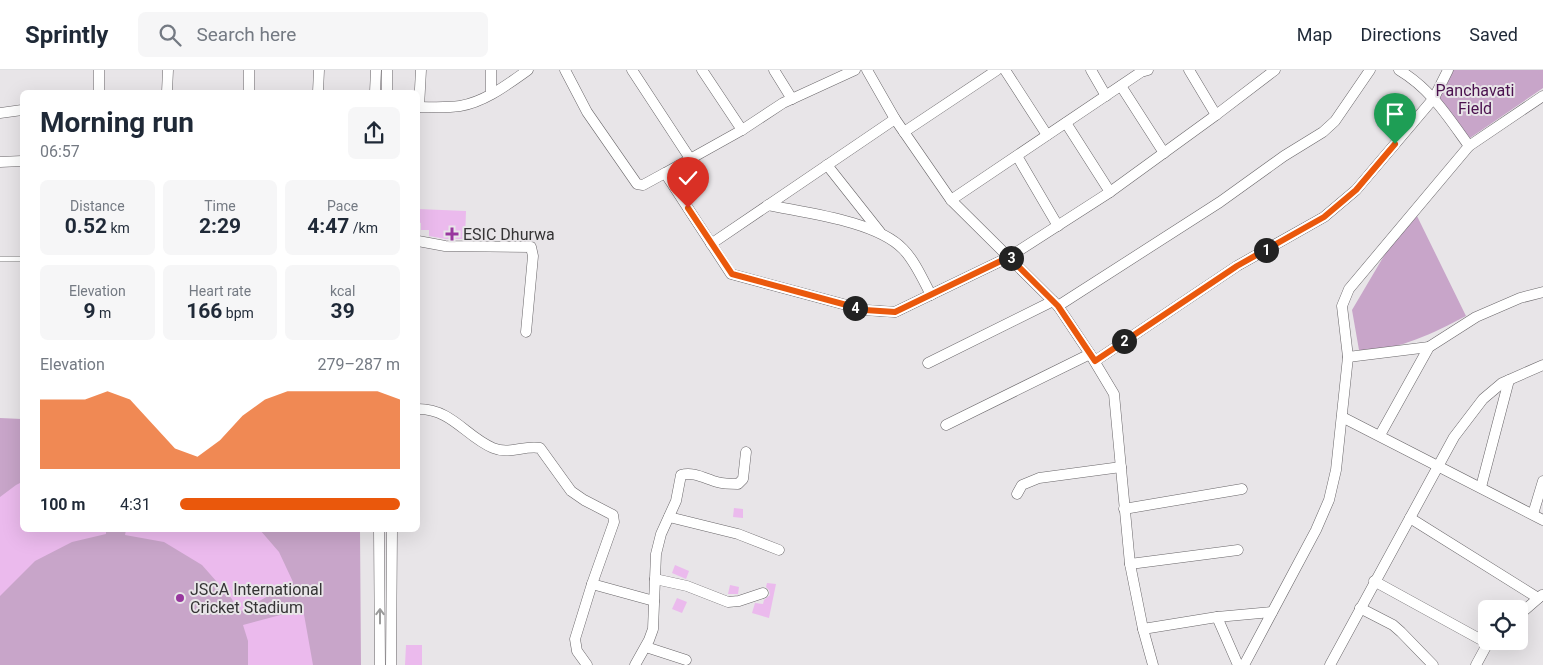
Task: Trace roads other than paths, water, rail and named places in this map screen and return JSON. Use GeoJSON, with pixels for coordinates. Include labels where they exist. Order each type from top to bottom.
{"type":"FeatureCollection","features":[{"type":"Feature","properties":{"kind":"street"},"geometry":{"type":"LineString","coordinates":[[99,70],[99,90]]}},
{"type":"Feature","properties":{"kind":"street"},"geometry":{"type":"LineString","coordinates":[[168,70],[168,90]]}},
{"type":"Feature","properties":{"kind":"street"},"geometry":{"type":"LineString","coordinates":[[249,70],[249,90]]}},
{"type":"Feature","properties":{"kind":"street"},"geometry":{"type":"LineString","coordinates":[[318,70],[318,90]]}},
{"type":"Feature","properties":{"kind":"street"},"geometry":{"type":"LineString","coordinates":[[375,90],[376,70]]}},
{"type":"Feature","properties":{"kind":"street"},"geometry":{"type":"LineString","coordinates":[[387,70],[387,90]]}},
{"type":"Feature","properties":{"kind":"street"},"geometry":{"type":"LineString","coordinates":[[419,90],[421,70]]}},
{"type":"Feature","properties":{"kind":"street"},"geometry":{"type":"LineString","coordinates":[[491,70],[492,94]]}},
{"type":"Feature","properties":{"kind":"street"},"geometry":{"type":"LineString","coordinates":[[420,107],[462,106],[481,100],[528,70]]}},
{"type":"Feature","properties":{"kind":"street"},"geometry":{"type":"LineString","coordinates":[[565,70],[587,112],[637,184],[643,185],[691,160],[783,103],[855,70]]}},
{"type":"Feature","properties":{"kind":"street"},"geometry":{"type":"LineString","coordinates":[[632,70],[691,160]]}},
{"type":"Feature","properties":{"kind":"street"},"geometry":{"type":"LineString","coordinates":[[702,70],[742,130]]}},
{"type":"Feature","properties":{"kind":"street"},"geometry":{"type":"LineString","coordinates":[[774,70],[792,99]]}},
{"type":"Feature","properties":{"kind":"street"},"geometry":{"type":"LineString","coordinates":[[867,70],[895,119],[951,200],[1056,303],[1093,357],[1114,394],[1130,564],[1143,629],[1153,665]]}},
{"type":"Feature","properties":{"kind":"street"},"geometry":{"type":"LineString","coordinates":[[904,132],[997,70]]}},
{"type":"Feature","properties":{"kind":"street"},"geometry":{"type":"LineString","coordinates":[[1005,70],[1047,136]]}},
{"type":"Feature","properties":{"kind":"street"},"geometry":{"type":"LineString","coordinates":[[1091,70],[1106,96]]}},
{"type":"Feature","properties":{"kind":"street"},"geometry":{"type":"LineString","coordinates":[[951,200],[1141,72],[1148,70]]}},
{"type":"Feature","properties":{"kind":"street"},"geometry":{"type":"LineString","coordinates":[[1189,70],[1216,116]]}},
{"type":"Feature","properties":{"kind":"street"},"geometry":{"type":"LineString","coordinates":[[665,173],[732,274],[865,310],[895,312],[1009,257],[1058,226],[1110,192],[1216,116],[1275,70]]}},
{"type":"Feature","properties":{"kind":"street"},"geometry":{"type":"LineString","coordinates":[[928,363],[1056,303],[1212,208],[1284,156],[1323,132],[1335,121],[1370,70]]}},
{"type":"Feature","properties":{"kind":"street"},"geometry":{"type":"LineString","coordinates":[[1399,70],[1412,78],[1434,98],[1469,146]]}},
{"type":"Feature","properties":{"kind":"street"},"geometry":{"type":"LineString","coordinates":[[946,424],[1093,357],[1237,266],[1324,217],[1356,190],[1434,98],[1448,70]]}},
{"type":"Feature","properties":{"kind":"street"},"geometry":{"type":"LineString","coordinates":[[1121,86],[1164,153]]}},
{"type":"Feature","properties":{"kind":"street"},"geometry":{"type":"LineString","coordinates":[[1244,665],[1316,530],[1329,500],[1336,470],[1348,357],[1342,306],[1349,289],[1469,146],[1543,96]]}},
{"type":"Feature","properties":{"kind":"street"},"geometry":{"type":"LineString","coordinates":[[0,113],[20,110]]}},
{"type":"Feature","properties":{"kind":"street"},"geometry":{"type":"LineString","coordinates":[[711,244],[895,119]]}},
{"type":"Feature","properties":{"kind":"street"},"geometry":{"type":"LineString","coordinates":[[1066,123],[1110,192]]}},
{"type":"Feature","properties":{"kind":"street"},"geometry":{"type":"LineString","coordinates":[[1017,156],[1058,226]]}},
{"type":"Feature","properties":{"kind":"street"},"geometry":{"type":"LineString","coordinates":[[0,162],[20,161]]}},
{"type":"Feature","properties":{"kind":"street"},"geometry":{"type":"LineString","coordinates":[[828,165],[880,233]]}},
{"type":"Feature","properties":{"kind":"street"},"geometry":{"type":"LineString","coordinates":[[768,205],[864,226],[893,240],[911,259],[931,295]]}},
{"type":"Feature","properties":{"kind":"street"},"geometry":{"type":"LineString","coordinates":[[420,241],[445,246],[531,247],[533,256],[526,332]]}},
{"type":"Feature","properties":{"kind":"street"},"geometry":{"type":"LineString","coordinates":[[1348,357],[1429,347],[1476,317],[1520,298],[1543,292]]}},
{"type":"Feature","properties":{"kind":"street"},"geometry":{"type":"LineString","coordinates":[[1380,435],[1429,347]]}},
{"type":"Feature","properties":{"kind":"street"},"geometry":{"type":"LineString","coordinates":[[1330,665],[1454,437],[1483,399],[1502,383],[1543,365]]}},
{"type":"Feature","properties":{"kind":"street"},"geometry":{"type":"LineString","coordinates":[[1481,487],[1509,380]]}},
{"type":"Feature","properties":{"kind":"street"},"geometry":{"type":"LineString","coordinates":[[420,410],[430,410],[445,415],[494,449],[506,451],[540,448],[572,490],[584,500],[613,516],[614,522],[592,584],[575,643],[577,651],[587,665]]}},
{"type":"Feature","properties":{"kind":"street"},"geometry":{"type":"LineString","coordinates":[[1342,417],[1543,520]]}},
{"type":"Feature","properties":{"kind":"street"},"geometry":{"type":"LineString","coordinates":[[636,665],[653,629],[658,545],[676,501],[682,474],[700,476],[720,483],[738,484],[743,479],[746,452]]}},
{"type":"Feature","properties":{"kind":"street"},"geometry":{"type":"LineString","coordinates":[[1017,494],[1022,485],[1039,478],[1121,467]]}},
{"type":"Feature","properties":{"kind":"street"},"geometry":{"type":"LineString","coordinates":[[1533,514],[1543,481]]}},
{"type":"Feature","properties":{"kind":"street"},"geometry":{"type":"LineString","coordinates":[[1124,510],[1242,489]]}},
{"type":"Feature","properties":{"kind":"street"},"geometry":{"type":"LineString","coordinates":[[668,517],[738,534],[779,550]]}},
{"type":"Feature","properties":{"kind":"street"},"geometry":{"type":"LineString","coordinates":[[1410,518],[1541,596],[1528,607]]}},
{"type":"Feature","properties":{"kind":"street"},"geometry":{"type":"LineString","coordinates":[[379,532],[380,665]]}},
{"type":"Feature","properties":{"kind":"street"},"geometry":{"type":"LineString","coordinates":[[391,665],[392,532]]}},
{"type":"Feature","properties":{"kind":"street"},"geometry":{"type":"LineString","coordinates":[[1130,564],[1238,550]]}},
{"type":"Feature","properties":{"kind":"street"},"geometry":{"type":"LineString","coordinates":[[655,580],[687,586],[728,602],[739,601],[763,593]]}},
{"type":"Feature","properties":{"kind":"street"},"geometry":{"type":"LineString","coordinates":[[1374,581],[1478,637]]}},
{"type":"Feature","properties":{"kind":"street"},"geometry":{"type":"LineString","coordinates":[[592,584],[654,601]]}},
{"type":"Feature","properties":{"kind":"street"},"geometry":{"type":"LineString","coordinates":[[1360,608],[1393,625],[1433,665]]}},
{"type":"Feature","properties":{"kind":"street"},"geometry":{"type":"LineString","coordinates":[[1143,629],[1217,617],[1272,612]]}},
{"type":"Feature","properties":{"kind":"street"},"geometry":{"type":"LineString","coordinates":[[1217,617],[1238,665]]}},
{"type":"Feature","properties":{"kind":"street"},"geometry":{"type":"LineString","coordinates":[[646,647],[686,660]]}},
{"type":"Feature","properties":{"kind":"street"},"geometry":{"type":"LineString","coordinates":[[1476,665],[1484,650]]}},
{"type":"Feature","properties":{"kind":"lane"},"geometry":{"type":"LineString","coordinates":[[0,259],[20,260]]}},
{"type":"Feature","properties":{"kind":"place","name":"ESIC Dhurwa"},"geometry":{"type":"Point","coordinates":[452,234]}},
{"type":"Feature","properties":{"kind":"place","name":"JSCA International Cricket Stadium"},"geometry":{"type":"Point","coordinates":[180,598]}},
{"type":"Feature","properties":{"kind":"park label","name":"Panchavati Field"},"geometry":{"type":"Point","coordinates":[1475,99]}}]}
